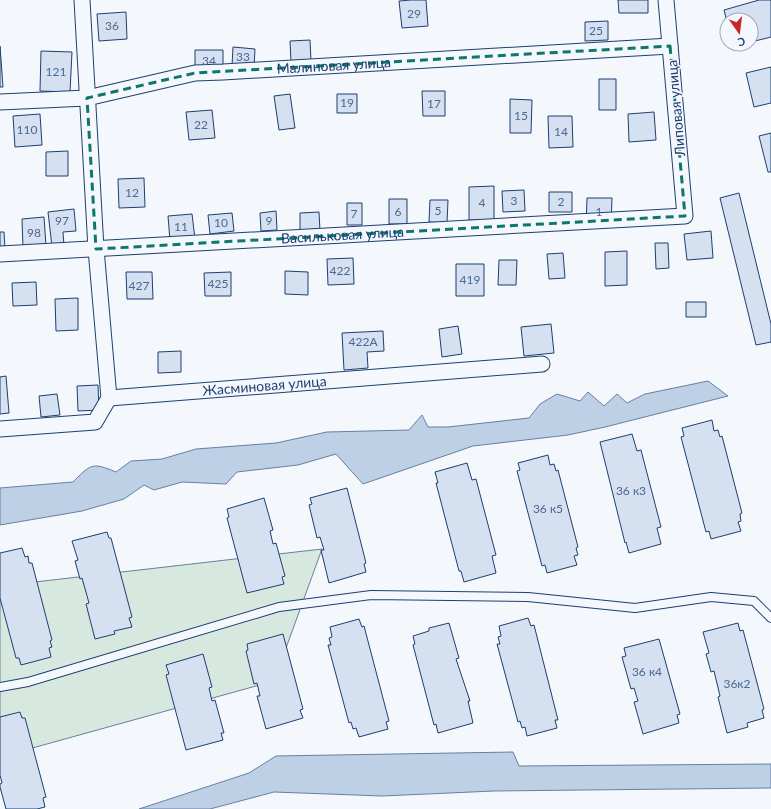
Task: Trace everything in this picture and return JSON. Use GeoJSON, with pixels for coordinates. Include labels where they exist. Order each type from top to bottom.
{"type":"FeatureCollection","features":[{"type":"Feature","properties":{"kind":"street"},"geometry":{"type":"LineString","coordinates":[[0,429],[95,422],[109,398],[96,249],[82,0]]}},
{"type":"Feature","properties":{"kind":"street","name":"Липовая улица"},"geometry":{"type":"LineString","coordinates":[[666,0],[685,216]]}},
{"type":"Feature","properties":{"kind":"street","name":"Малиновая улица"},"geometry":{"type":"LineString","coordinates":[[0,102],[88,98],[195,73],[670,46]]}},
{"type":"Feature","properties":{"kind":"street","name":"Васильковая улица"},"geometry":{"type":"LineString","coordinates":[[0,254],[685,216]]}},
{"type":"Feature","properties":{"kind":"street","name":"Жасминовая улица"},"geometry":{"type":"LineString","coordinates":[[109,398],[542,364]]}},
{"type":"Feature","properties":{"kind":"lane"},"geometry":{"type":"LineString","coordinates":[[0,687],[28,682],[279,607],[372,595],[528,597],[635,608],[711,597],[754,601],[771,618]]}},
{"type":"Feature","properties":{"kind":"highlighted area"},"geometry":{"type":"Polygon","coordinates":[[[670,46],[685,216],[96,249],[87,98],[195,73],[670,46]]]}},
{"type":"Feature","properties":{"kind":"shaded area"},"geometry":{"type":"Polygon","coordinates":[[[322,549],[274,681],[0,757],[0,586],[322,549]]]}},
{"type":"Feature","properties":{"kind":"water"},"geometry":{"type":"Polygon","coordinates":[[[708,381],[728,396],[568,435],[473,446],[363,484],[336,454],[298,465],[237,472],[226,484],[182,482],[154,490],[144,485],[124,499],[82,511],[0,525],[0,488],[73,482],[84,471],[92,466],[102,467],[116,472],[131,461],[162,459],[196,449],[276,443],[327,432],[409,430],[422,415],[428,427],[448,427],[529,418],[540,404],[557,394],[580,401],[588,392],[604,406],[617,394],[627,403],[645,394],[708,381]]]}},
{"type":"Feature","properties":{"kind":"water"},"geometry":{"type":"Polygon","coordinates":[[[513,752],[519,766],[771,764],[771,788],[494,791],[382,796],[274,792],[210,809],[139,809],[249,773],[276,756],[513,752]]]}},
{"type":"Feature","properties":{"kind":"building"},"geometry":{"type":"Polygon","coordinates":[[[426,0],[428,26],[402,28],[399,1],[426,0]]]}},
{"type":"Feature","properties":{"kind":"building"},"geometry":{"type":"Polygon","coordinates":[[[618,0],[648,0],[648,13],[619,13],[618,0]]]}},
{"type":"Feature","properties":{"kind":"building"},"geometry":{"type":"Polygon","coordinates":[[[759,0],[771,0],[771,37],[759,40],[759,12],[724,12],[724,10],[759,0]]]}},
{"type":"Feature","properties":{"kind":"building"},"geometry":{"type":"Polygon","coordinates":[[[126,12],[127,39],[99,41],[97,14],[126,12]]]}},
{"type":"Feature","properties":{"kind":"building"},"geometry":{"type":"Polygon","coordinates":[[[608,21],[608,40],[585,41],[585,22],[608,21]]]}},
{"type":"Feature","properties":{"kind":"building"},"geometry":{"type":"Polygon","coordinates":[[[310,40],[311,61],[291,62],[290,41],[310,40]]]}},
{"type":"Feature","properties":{"kind":"building"},"geometry":{"type":"Polygon","coordinates":[[[0,46],[3,87],[0,87],[0,46]]]}},
{"type":"Feature","properties":{"kind":"building"},"geometry":{"type":"Polygon","coordinates":[[[233,47],[255,49],[254,67],[232,66],[233,47]]]}},
{"type":"Feature","properties":{"kind":"building"},"geometry":{"type":"Polygon","coordinates":[[[195,50],[223,50],[223,72],[195,73],[195,50]]]}},
{"type":"Feature","properties":{"kind":"building"},"geometry":{"type":"Polygon","coordinates":[[[41,51],[72,52],[70,92],[40,91],[41,51]]]}},
{"type":"Feature","properties":{"kind":"building"},"geometry":{"type":"Polygon","coordinates":[[[771,67],[771,103],[754,107],[746,73],[771,67]]]}},
{"type":"Feature","properties":{"kind":"building"},"geometry":{"type":"Polygon","coordinates":[[[599,79],[616,79],[616,110],[599,110],[599,79]]]}},
{"type":"Feature","properties":{"kind":"building"},"geometry":{"type":"Polygon","coordinates":[[[422,91],[445,91],[445,116],[423,116],[422,91]]]}},
{"type":"Feature","properties":{"kind":"building"},"geometry":{"type":"Polygon","coordinates":[[[290,94],[295,128],[279,130],[274,96],[290,94]]]}},
{"type":"Feature","properties":{"kind":"building"},"geometry":{"type":"Polygon","coordinates":[[[337,94],[357,94],[357,113],[337,113],[337,94]]]}},
{"type":"Feature","properties":{"kind":"building"},"geometry":{"type":"Polygon","coordinates":[[[510,99],[532,100],[531,133],[510,133],[510,99]]]}},
{"type":"Feature","properties":{"kind":"building"},"geometry":{"type":"Polygon","coordinates":[[[212,110],[215,138],[189,140],[186,112],[212,110]]]}},
{"type":"Feature","properties":{"kind":"building"},"geometry":{"type":"Polygon","coordinates":[[[654,112],[656,140],[629,142],[628,114],[654,112]]]}},
{"type":"Feature","properties":{"kind":"building"},"geometry":{"type":"Polygon","coordinates":[[[40,114],[42,145],[15,147],[13,116],[40,114]]]}},
{"type":"Feature","properties":{"kind":"building"},"geometry":{"type":"Polygon","coordinates":[[[548,116],[572,116],[573,147],[549,148],[548,116]]]}},
{"type":"Feature","properties":{"kind":"building"},"geometry":{"type":"Polygon","coordinates":[[[771,133],[771,172],[768,172],[759,136],[771,133]]]}},
{"type":"Feature","properties":{"kind":"building"},"geometry":{"type":"Polygon","coordinates":[[[68,151],[68,176],[46,176],[46,152],[68,151]]]}},
{"type":"Feature","properties":{"kind":"building"},"geometry":{"type":"Polygon","coordinates":[[[144,178],[145,207],[119,208],[118,179],[144,178]]]}},
{"type":"Feature","properties":{"kind":"building"},"geometry":{"type":"Polygon","coordinates":[[[494,186],[494,220],[469,220],[469,187],[494,186]]]}},
{"type":"Feature","properties":{"kind":"building"},"geometry":{"type":"Polygon","coordinates":[[[524,190],[525,211],[503,212],[502,191],[524,190]]]}},
{"type":"Feature","properties":{"kind":"building"},"geometry":{"type":"Polygon","coordinates":[[[549,192],[572,192],[572,212],[549,212],[549,192]]]}},
{"type":"Feature","properties":{"kind":"building"},"geometry":{"type":"Polygon","coordinates":[[[739,193],[771,324],[771,342],[756,345],[720,198],[739,193]]]}},
{"type":"Feature","properties":{"kind":"building"},"geometry":{"type":"Polygon","coordinates":[[[587,198],[612,198],[611,226],[586,226],[587,198]]]}},
{"type":"Feature","properties":{"kind":"building"},"geometry":{"type":"Polygon","coordinates":[[[389,199],[407,199],[407,224],[389,224],[389,199]]]}},
{"type":"Feature","properties":{"kind":"building"},"geometry":{"type":"Polygon","coordinates":[[[430,200],[448,200],[447,223],[429,222],[430,200]]]}},
{"type":"Feature","properties":{"kind":"building"},"geometry":{"type":"Polygon","coordinates":[[[347,203],[362,203],[362,225],[347,225],[347,203]]]}},
{"type":"Feature","properties":{"kind":"building"},"geometry":{"type":"Polygon","coordinates":[[[74,209],[76,231],[63,232],[64,246],[52,247],[48,212],[74,209]]]}},
{"type":"Feature","properties":{"kind":"building"},"geometry":{"type":"Polygon","coordinates":[[[276,211],[277,230],[261,231],[260,213],[276,211]]]}},
{"type":"Feature","properties":{"kind":"building"},"geometry":{"type":"Polygon","coordinates":[[[319,212],[320,231],[300,232],[300,213],[319,212]]]}},
{"type":"Feature","properties":{"kind":"building"},"geometry":{"type":"Polygon","coordinates":[[[232,213],[234,231],[210,234],[208,215],[232,213]]]}},
{"type":"Feature","properties":{"kind":"building"},"geometry":{"type":"Polygon","coordinates":[[[192,214],[195,239],[170,241],[168,216],[192,214]]]}},
{"type":"Feature","properties":{"kind":"building"},"geometry":{"type":"Polygon","coordinates":[[[44,217],[46,246],[23,248],[22,219],[44,217]]]}},
{"type":"Feature","properties":{"kind":"building"},"geometry":{"type":"Polygon","coordinates":[[[711,231],[713,258],[687,260],[684,234],[711,231]]]}},
{"type":"Feature","properties":{"kind":"building"},"geometry":{"type":"Polygon","coordinates":[[[0,232],[4,232],[5,249],[0,249],[0,232]]]}},
{"type":"Feature","properties":{"kind":"building"},"geometry":{"type":"Polygon","coordinates":[[[655,243],[668,243],[669,268],[656,269],[655,243]]]}},
{"type":"Feature","properties":{"kind":"building"},"geometry":{"type":"Polygon","coordinates":[[[627,251],[627,285],[605,286],[605,252],[627,251]]]}},
{"type":"Feature","properties":{"kind":"building"},"geometry":{"type":"Polygon","coordinates":[[[563,253],[565,278],[549,279],[547,254],[563,253]]]}},
{"type":"Feature","properties":{"kind":"building"},"geometry":{"type":"Polygon","coordinates":[[[353,258],[354,284],[328,285],[327,259],[353,258]]]}},
{"type":"Feature","properties":{"kind":"building"},"geometry":{"type":"Polygon","coordinates":[[[499,260],[517,260],[516,285],[498,285],[499,260]]]}},
{"type":"Feature","properties":{"kind":"building"},"geometry":{"type":"Polygon","coordinates":[[[456,264],[484,264],[484,296],[456,296],[456,264]]]}},
{"type":"Feature","properties":{"kind":"building"},"geometry":{"type":"Polygon","coordinates":[[[285,271],[308,272],[308,295],[285,294],[285,271]]]}},
{"type":"Feature","properties":{"kind":"building"},"geometry":{"type":"Polygon","coordinates":[[[126,272],[152,272],[153,299],[127,299],[126,272]]]}},
{"type":"Feature","properties":{"kind":"building"},"geometry":{"type":"Polygon","coordinates":[[[231,272],[231,296],[205,296],[204,273],[231,272]]]}},
{"type":"Feature","properties":{"kind":"building"},"geometry":{"type":"Polygon","coordinates":[[[36,282],[37,305],[13,306],[12,283],[36,282]]]}},
{"type":"Feature","properties":{"kind":"building"},"geometry":{"type":"Polygon","coordinates":[[[78,298],[78,330],[56,331],[55,299],[78,298]]]}},
{"type":"Feature","properties":{"kind":"building"},"geometry":{"type":"Polygon","coordinates":[[[686,302],[706,302],[706,317],[686,317],[686,302]]]}},
{"type":"Feature","properties":{"kind":"building"},"geometry":{"type":"Polygon","coordinates":[[[551,324],[554,353],[524,356],[521,327],[551,324]]]}},
{"type":"Feature","properties":{"kind":"building"},"geometry":{"type":"Polygon","coordinates":[[[458,326],[462,354],[442,357],[439,329],[458,326]]]}},
{"type":"Feature","properties":{"kind":"building"},"geometry":{"type":"Polygon","coordinates":[[[383,331],[384,351],[367,352],[368,368],[344,370],[342,333],[383,331]]]}},
{"type":"Feature","properties":{"kind":"building"},"geometry":{"type":"Polygon","coordinates":[[[181,351],[181,372],[158,373],[158,352],[181,351]]]}},
{"type":"Feature","properties":{"kind":"building"},"geometry":{"type":"Polygon","coordinates":[[[6,376],[9,413],[0,414],[0,377],[6,376]]]}},
{"type":"Feature","properties":{"kind":"building"},"geometry":{"type":"Polygon","coordinates":[[[98,385],[99,410],[78,411],[77,386],[98,385]]]}},
{"type":"Feature","properties":{"kind":"building"},"geometry":{"type":"Polygon","coordinates":[[[57,394],[60,415],[41,417],[39,396],[57,394]]]}},
{"type":"Feature","properties":{"kind":"building"},"geometry":{"type":"Polygon","coordinates":[[[712,420],[714,431],[718,430],[720,437],[722,436],[742,513],[740,514],[741,521],[738,522],[741,531],[711,539],[709,531],[706,532],[681,437],[684,436],[682,428],[712,420]]]}},
{"type":"Feature","properties":{"kind":"building"},"geometry":{"type":"Polygon","coordinates":[[[632,434],[637,451],[641,450],[661,527],[657,528],[661,544],[629,553],[626,542],[625,543],[600,442],[632,434]]]}},
{"type":"Feature","properties":{"kind":"building"},"geometry":{"type":"Polygon","coordinates":[[[548,455],[550,465],[554,464],[556,471],[558,470],[578,547],[576,548],[578,555],[574,556],[577,565],[547,573],[545,565],[542,566],[517,471],[520,470],[518,463],[548,455]]]}},
{"type":"Feature","properties":{"kind":"building"},"geometry":{"type":"Polygon","coordinates":[[[467,463],[472,480],[476,479],[496,555],[492,556],[496,573],[464,582],[461,571],[459,571],[436,483],[438,483],[435,472],[467,463]]]}},
{"type":"Feature","properties":{"kind":"building"},"geometry":{"type":"Polygon","coordinates":[[[347,488],[366,563],[364,564],[366,572],[329,583],[321,550],[324,550],[320,537],[317,538],[309,505],[312,504],[310,498],[347,488]]]}},
{"type":"Feature","properties":{"kind":"building"},"geometry":{"type":"Polygon","coordinates":[[[264,498],[273,530],[270,531],[273,544],[276,543],[285,576],[282,577],[284,584],[247,593],[227,518],[229,517],[227,509],[264,498]]]}},
{"type":"Feature","properties":{"kind":"building"},"geometry":{"type":"Polygon","coordinates":[[[107,532],[109,538],[111,538],[132,617],[129,618],[132,627],[114,631],[115,634],[95,639],[86,604],[89,603],[82,578],[80,579],[75,561],[78,560],[72,541],[107,532]]]}},
{"type":"Feature","properties":{"kind":"building"},"geometry":{"type":"Polygon","coordinates":[[[22,548],[25,557],[28,556],[29,563],[32,563],[52,640],[50,641],[52,647],[49,648],[51,657],[21,665],[19,658],[16,658],[0,598],[0,553],[22,548]]]}},
{"type":"Feature","properties":{"kind":"building"},"geometry":{"type":"Polygon","coordinates":[[[528,618],[531,626],[534,625],[558,720],[555,720],[557,728],[527,736],[525,727],[522,728],[520,721],[518,722],[497,644],[500,644],[498,637],[501,636],[499,626],[528,618]]]}},
{"type":"Feature","properties":{"kind":"building"},"geometry":{"type":"Polygon","coordinates":[[[359,619],[362,627],[364,626],[389,721],[386,722],[388,729],[359,737],[356,728],[353,729],[351,722],[349,723],[328,645],[331,645],[329,638],[332,637],[330,627],[359,619]]]}},
{"type":"Feature","properties":{"kind":"building"},"geometry":{"type":"Polygon","coordinates":[[[449,623],[459,658],[456,659],[470,701],[468,701],[473,723],[438,733],[436,724],[434,725],[413,645],[415,644],[413,636],[429,631],[429,628],[449,623]]]}},
{"type":"Feature","properties":{"kind":"building"},"geometry":{"type":"Polygon","coordinates":[[[738,623],[740,631],[743,630],[764,709],[762,710],[764,718],[747,723],[748,727],[727,733],[718,697],[720,696],[714,671],[711,672],[706,654],[709,653],[703,632],[738,623]]]}},
{"type":"Feature","properties":{"kind":"building"},"geometry":{"type":"Polygon","coordinates":[[[283,634],[303,709],[300,710],[303,718],[266,729],[257,696],[260,696],[257,683],[254,684],[246,651],[248,650],[247,644],[283,634]]]}},
{"type":"Feature","properties":{"kind":"building"},"geometry":{"type":"Polygon","coordinates":[[[659,639],[680,714],[677,715],[679,723],[643,734],[634,702],[638,701],[634,688],[631,689],[622,657],[626,656],[624,648],[659,639]]]}},
{"type":"Feature","properties":{"kind":"building"},"geometry":{"type":"Polygon","coordinates":[[[203,654],[212,687],[209,688],[212,701],[215,700],[224,733],[221,733],[223,740],[186,750],[166,675],[169,674],[166,665],[203,654]]]}},
{"type":"Feature","properties":{"kind":"building"},"geometry":{"type":"Polygon","coordinates":[[[20,712],[22,718],[25,718],[46,797],[43,798],[45,807],[37,809],[6,809],[0,787],[0,784],[2,783],[0,775],[0,717],[20,712]]]}}]}
